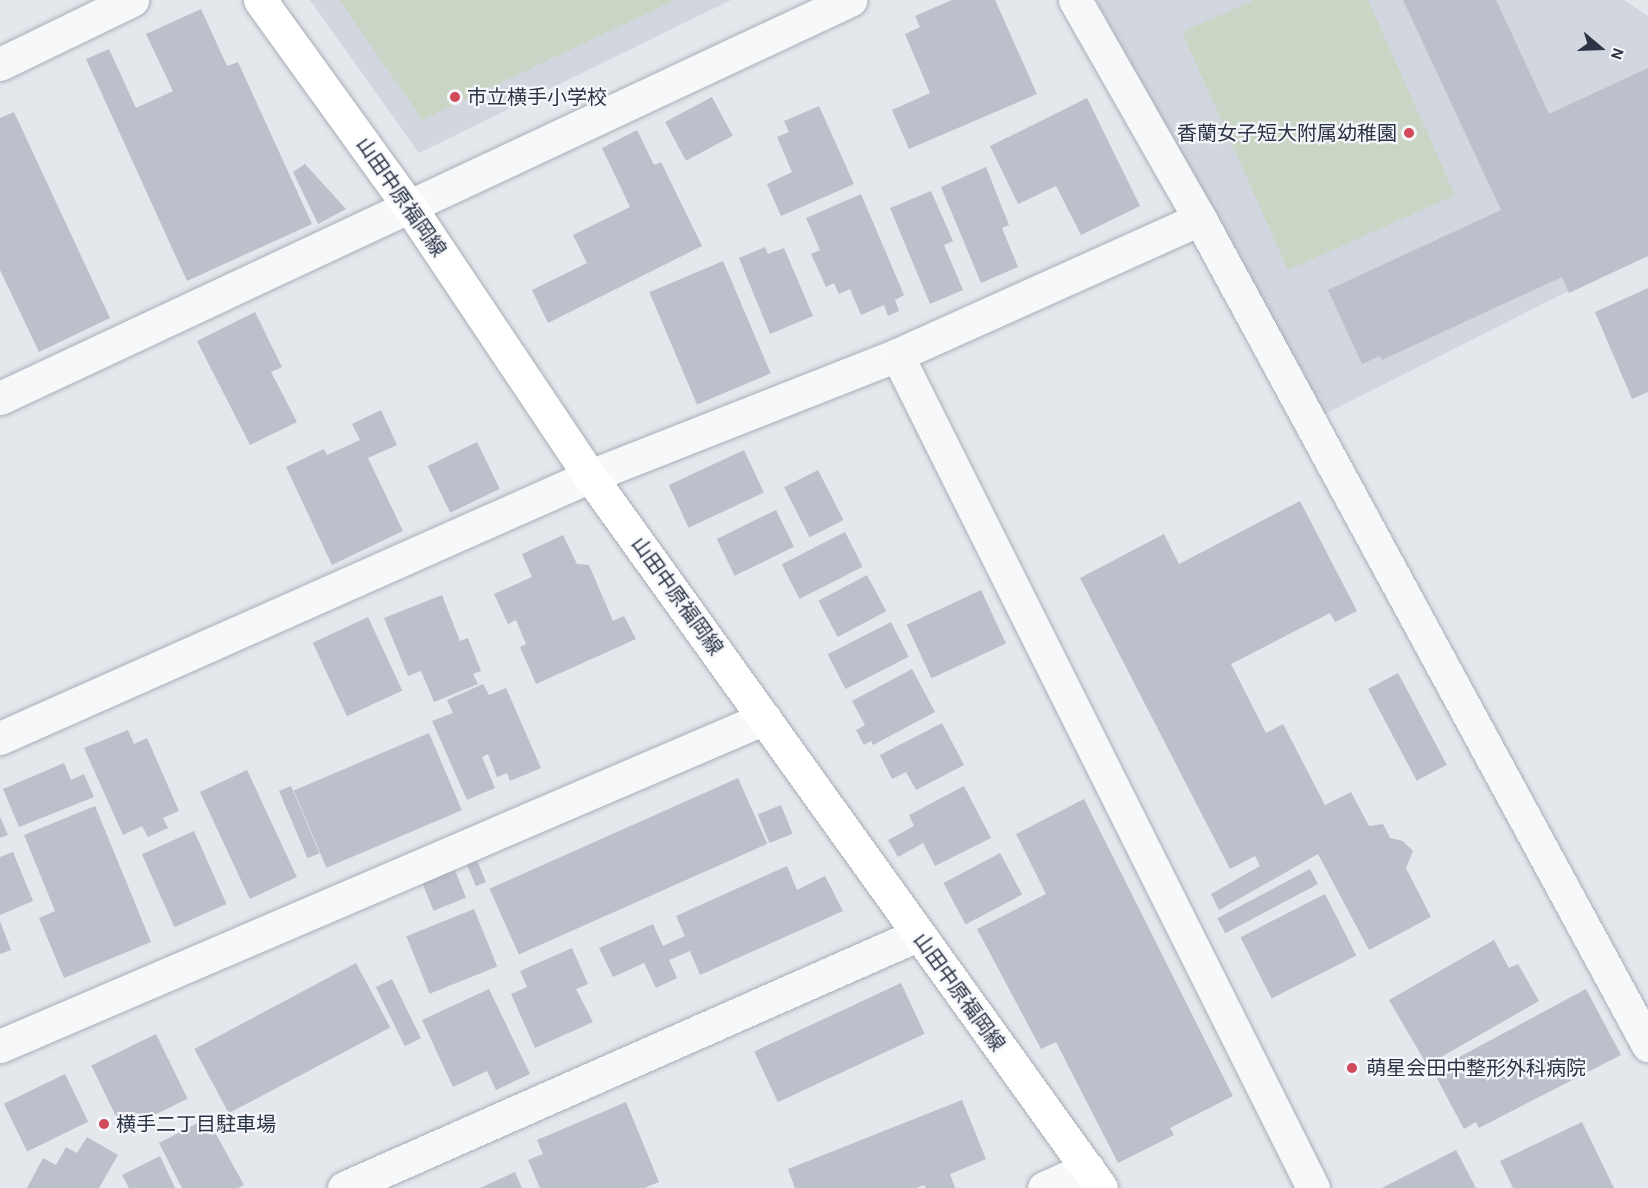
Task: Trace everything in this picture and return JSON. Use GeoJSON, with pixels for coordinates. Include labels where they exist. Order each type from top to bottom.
{"type":"FeatureCollection","features":[{"type":"Feature","properties":{"kind":"main road","name":"山田中原福岡線"},"geometry":{"type":"LineString","coordinates":[[260,0],[411,208],[590,476],[765,718],[917,935],[1095,1178]]}},
{"type":"Feature","properties":{"kind":"street"},"geometry":{"type":"LineString","coordinates":[[0,64],[132,0]]}},
{"type":"Feature","properties":{"kind":"street"},"geometry":{"type":"LineString","coordinates":[[0,398],[411,208],[849,0]]}},
{"type":"Feature","properties":{"kind":"street"},"geometry":{"type":"LineString","coordinates":[[1075,0],[1200,219],[1648,1045]]}},
{"type":"Feature","properties":{"kind":"street"},"geometry":{"type":"LineString","coordinates":[[0,738],[590,476],[897,355],[1200,219]]}},
{"type":"Feature","properties":{"kind":"street"},"geometry":{"type":"LineString","coordinates":[[897,355],[1313,1188]]}},
{"type":"Feature","properties":{"kind":"street"},"geometry":{"type":"LineString","coordinates":[[0,1046],[765,718]]}},
{"type":"Feature","properties":{"kind":"street"},"geometry":{"type":"LineString","coordinates":[[344,1188],[917,935]]}},
{"type":"Feature","properties":{"kind":"street"},"geometry":{"type":"LineString","coordinates":[[1044,1188],[1095,1178]]}},
{"type":"Feature","properties":{"kind":"shaded area","name":"市立横手小学校"},"geometry":{"type":"Polygon","coordinates":[[[310,0],[731,0],[419,153],[310,0]]]}},
{"type":"Feature","properties":{"kind":"shaded area","name":"香蘭女子短大附属幼稚園"},"geometry":{"type":"Polygon","coordinates":[[[1096,0],[1624,0],[1648,16],[1648,251],[1325,414],[1096,0]]]}},
{"type":"Feature","properties":{"kind":"green space","name":"市立横手小学校"},"geometry":{"type":"Polygon","coordinates":[[[340,0],[675,0],[422,120],[340,0]]]}},
{"type":"Feature","properties":{"kind":"green space"},"geometry":{"type":"Polygon","coordinates":[[[1255,0],[1368,0],[1455,195],[1288,270],[1182,32],[1255,0]]]}},
{"type":"Feature","properties":{"kind":"building"},"geometry":{"type":"Polygon","coordinates":[[[952,0],[995,0],[1037,94],[909,149],[892,110],[930,93],[905,34],[920,27],[915,16],[952,0]]]}},
{"type":"Feature","properties":{"kind":"building"},"geometry":{"type":"Polygon","coordinates":[[[1403,0],[1496,0],[1549,114],[1648,68],[1648,256],[1569,293],[1562,277],[1382,360],[1380,356],[1362,364],[1328,290],[1501,210],[1403,0]]]}},
{"type":"Feature","properties":{"kind":"building"},"geometry":{"type":"Polygon","coordinates":[[[201,9],[227,66],[238,62],[312,224],[187,281],[86,59],[109,49],[136,108],[173,91],[146,34],[201,9]]]}},
{"type":"Feature","properties":{"kind":"building"},"geometry":{"type":"Polygon","coordinates":[[[712,97],[733,136],[686,161],[665,122],[712,97]]]}},
{"type":"Feature","properties":{"kind":"building"},"geometry":{"type":"Polygon","coordinates":[[[1087,98],[1140,206],[1081,235],[1056,186],[1018,204],[990,146],[1087,98]]]}},
{"type":"Feature","properties":{"kind":"building"},"geometry":{"type":"Polygon","coordinates":[[[819,106],[854,184],[781,216],[767,184],[792,172],[777,137],[789,132],[784,121],[819,106]]]}},
{"type":"Feature","properties":{"kind":"building"},"geometry":{"type":"Polygon","coordinates":[[[14,112],[110,318],[39,352],[0,270],[0,118],[14,112]]]}},
{"type":"Feature","properties":{"kind":"building"},"geometry":{"type":"Polygon","coordinates":[[[637,130],[654,165],[661,162],[702,246],[548,323],[532,290],[587,263],[573,235],[630,207],[602,148],[637,130]]]}},
{"type":"Feature","properties":{"kind":"building"},"geometry":{"type":"Polygon","coordinates":[[[305,164],[346,209],[318,224],[293,172],[305,164]]]}},
{"type":"Feature","properties":{"kind":"building"},"geometry":{"type":"Polygon","coordinates":[[[986,167],[1009,225],[1002,228],[1018,267],[981,283],[941,187],[986,167]]]}},
{"type":"Feature","properties":{"kind":"building"},"geometry":{"type":"Polygon","coordinates":[[[931,191],[953,241],[944,245],[963,290],[930,304],[890,208],[931,191]]]}},
{"type":"Feature","properties":{"kind":"building"},"geometry":{"type":"Polygon","coordinates":[[[861,194],[904,295],[895,300],[899,311],[888,316],[884,305],[861,315],[850,289],[839,294],[834,283],[826,287],[811,254],[820,250],[806,218],[861,194]]]}},
{"type":"Feature","properties":{"kind":"building"},"geometry":{"type":"Polygon","coordinates":[[[765,247],[768,254],[784,248],[813,316],[770,334],[739,258],[765,247]]]}},
{"type":"Feature","properties":{"kind":"building"},"geometry":{"type":"Polygon","coordinates":[[[723,261],[771,373],[697,405],[649,292],[723,261]]]}},
{"type":"Feature","properties":{"kind":"building"},"geometry":{"type":"Polygon","coordinates":[[[1648,288],[1648,392],[1632,399],[1595,312],[1648,288]]]}},
{"type":"Feature","properties":{"kind":"building"},"geometry":{"type":"Polygon","coordinates":[[[255,312],[282,367],[271,372],[297,422],[250,445],[197,341],[255,312]]]}},
{"type":"Feature","properties":{"kind":"building"},"geometry":{"type":"Polygon","coordinates":[[[381,410],[397,445],[368,458],[403,531],[332,565],[286,467],[324,449],[327,455],[360,440],[352,424],[381,410]]]}},
{"type":"Feature","properties":{"kind":"building"},"geometry":{"type":"Polygon","coordinates":[[[477,442],[500,489],[450,513],[428,466],[477,442]]]}},
{"type":"Feature","properties":{"kind":"building"},"geometry":{"type":"Polygon","coordinates":[[[744,450],[764,493],[689,528],[669,485],[744,450]]]}},
{"type":"Feature","properties":{"kind":"building"},"geometry":{"type":"Polygon","coordinates":[[[818,470],[843,520],[810,537],[784,487],[818,470]]]}},
{"type":"Feature","properties":{"kind":"building"},"geometry":{"type":"Polygon","coordinates":[[[1300,501],[1357,611],[1335,622],[1330,613],[1231,664],[1266,733],[1283,724],[1325,805],[1351,792],[1369,826],[1383,824],[1390,838],[1403,841],[1413,851],[1406,868],[1431,917],[1369,950],[1318,854],[1219,910],[1211,894],[1260,866],[1255,856],[1230,869],[1080,578],[1164,534],[1179,564],[1300,501]]]}},
{"type":"Feature","properties":{"kind":"building"},"geometry":{"type":"Polygon","coordinates":[[[776,510],[794,547],[735,576],[717,539],[776,510]]]}},
{"type":"Feature","properties":{"kind":"building"},"geometry":{"type":"Polygon","coordinates":[[[845,532],[863,567],[799,599],[782,564],[845,532]]]}},
{"type":"Feature","properties":{"kind":"building"},"geometry":{"type":"Polygon","coordinates":[[[563,535],[577,564],[589,565],[613,621],[624,616],[636,639],[536,684],[520,647],[526,644],[516,620],[508,624],[494,594],[532,577],[522,554],[563,535]]]}},
{"type":"Feature","properties":{"kind":"building"},"geometry":{"type":"Polygon","coordinates":[[[867,575],[886,611],[838,637],[818,601],[867,575]]]}},
{"type":"Feature","properties":{"kind":"building"},"geometry":{"type":"Polygon","coordinates":[[[981,590],[1006,643],[932,678],[907,625],[981,590]]]}},
{"type":"Feature","properties":{"kind":"building"},"geometry":{"type":"Polygon","coordinates":[[[442,595],[460,641],[468,638],[481,671],[473,674],[478,684],[434,702],[421,671],[408,676],[384,618],[442,595]]]}},
{"type":"Feature","properties":{"kind":"building"},"geometry":{"type":"Polygon","coordinates":[[[368,617],[402,690],[347,716],[313,643],[368,617]]]}},
{"type":"Feature","properties":{"kind":"building"},"geometry":{"type":"Polygon","coordinates":[[[891,622],[909,657],[845,689],[828,654],[891,622]]]}},
{"type":"Feature","properties":{"kind":"building"},"geometry":{"type":"Polygon","coordinates":[[[912,669],[935,712],[873,745],[871,741],[864,745],[856,730],[865,725],[852,701],[912,669]]]}},
{"type":"Feature","properties":{"kind":"building"},"geometry":{"type":"Polygon","coordinates":[[[1398,673],[1447,765],[1417,781],[1368,689],[1398,673]]]}},
{"type":"Feature","properties":{"kind":"building"},"geometry":{"type":"Polygon","coordinates":[[[483,684],[489,695],[506,688],[541,768],[510,781],[507,773],[497,777],[488,754],[482,757],[495,788],[467,800],[432,721],[453,713],[447,700],[483,684]]]}},
{"type":"Feature","properties":{"kind":"building"},"geometry":{"type":"Polygon","coordinates":[[[942,723],[964,765],[916,790],[906,772],[892,779],[880,755],[942,723]]]}},
{"type":"Feature","properties":{"kind":"building"},"geometry":{"type":"Polygon","coordinates":[[[128,730],[134,744],[147,738],[179,811],[163,818],[168,828],[148,837],[142,826],[123,835],[84,748],[128,730]]]}},
{"type":"Feature","properties":{"kind":"building"},"geometry":{"type":"Polygon","coordinates":[[[429,733],[462,810],[327,868],[294,790],[429,733]]]}},
{"type":"Feature","properties":{"kind":"building"},"geometry":{"type":"Polygon","coordinates":[[[64,763],[71,780],[84,774],[94,797],[19,827],[3,789],[64,763]]]}},
{"type":"Feature","properties":{"kind":"building"},"geometry":{"type":"Polygon","coordinates":[[[247,770],[297,877],[250,899],[200,792],[247,770]]]}},
{"type":"Feature","properties":{"kind":"building"},"geometry":{"type":"Polygon","coordinates":[[[738,778],[767,844],[519,954],[490,889],[738,778]]]}},
{"type":"Feature","properties":{"kind":"building"},"geometry":{"type":"Polygon","coordinates":[[[291,786],[320,853],[308,858],[279,791],[291,786]]]}},
{"type":"Feature","properties":{"kind":"building"},"geometry":{"type":"Polygon","coordinates":[[[964,786],[991,838],[935,866],[923,843],[898,857],[888,840],[914,826],[909,815],[964,786]]]}},
{"type":"Feature","properties":{"kind":"building"},"geometry":{"type":"Polygon","coordinates":[[[1084,799],[1233,1096],[1170,1128],[1174,1135],[1118,1163],[1056,1042],[1041,1049],[977,929],[1046,894],[1016,834],[1084,799]]]}},
{"type":"Feature","properties":{"kind":"building"},"geometry":{"type":"Polygon","coordinates":[[[781,805],[793,834],[769,843],[758,814],[781,805]]]}},
{"type":"Feature","properties":{"kind":"building"},"geometry":{"type":"Polygon","coordinates":[[[95,806],[151,942],[64,978],[39,918],[55,911],[24,835],[95,806]]]}},
{"type":"Feature","properties":{"kind":"building"},"geometry":{"type":"Polygon","coordinates":[[[0,817],[8,835],[0,838],[0,817]]]}},
{"type":"Feature","properties":{"kind":"building"},"geometry":{"type":"Polygon","coordinates":[[[194,831],[227,904],[174,927],[142,854],[194,831]]]}},
{"type":"Feature","properties":{"kind":"building"},"geometry":{"type":"Polygon","coordinates":[[[13,852],[33,901],[0,915],[0,857],[13,852]]]}},
{"type":"Feature","properties":{"kind":"building"},"geometry":{"type":"Polygon","coordinates":[[[1000,853],[1022,894],[966,925],[943,883],[1000,853]]]}},
{"type":"Feature","properties":{"kind":"building"},"geometry":{"type":"Polygon","coordinates":[[[477,860],[486,882],[476,886],[467,864],[477,860]]]}},
{"type":"Feature","properties":{"kind":"building"},"geometry":{"type":"Polygon","coordinates":[[[787,866],[797,890],[825,876],[843,911],[700,975],[690,951],[669,960],[677,978],[656,988],[644,963],[613,977],[599,948],[653,924],[663,946],[685,936],[676,916],[787,866]]]}},
{"type":"Feature","properties":{"kind":"building"},"geometry":{"type":"Polygon","coordinates":[[[454,868],[466,898],[434,911],[422,881],[454,868]]]}},
{"type":"Feature","properties":{"kind":"building"},"geometry":{"type":"Polygon","coordinates":[[[1310,869],[1318,884],[1225,933],[1217,918],[1310,869]]]}},
{"type":"Feature","properties":{"kind":"building"},"geometry":{"type":"Polygon","coordinates":[[[1325,894],[1356,955],[1272,999],[1240,937],[1325,894]]]}},
{"type":"Feature","properties":{"kind":"building"},"geometry":{"type":"Polygon","coordinates":[[[474,909],[497,966],[430,994],[406,936],[474,909]]]}},
{"type":"Feature","properties":{"kind":"building"},"geometry":{"type":"Polygon","coordinates":[[[0,921],[11,950],[0,954],[0,921]]]}},
{"type":"Feature","properties":{"kind":"building"},"geometry":{"type":"Polygon","coordinates":[[[1494,940],[1509,968],[1518,964],[1539,1001],[1427,1065],[1389,1000],[1494,940]]]}},
{"type":"Feature","properties":{"kind":"building"},"geometry":{"type":"Polygon","coordinates":[[[572,948],[588,984],[576,989],[593,1022],[535,1048],[511,994],[527,987],[520,971],[572,948]]]}},
{"type":"Feature","properties":{"kind":"building"},"geometry":{"type":"Polygon","coordinates":[[[356,963],[390,1027],[229,1113],[194,1049],[356,963]]]}},
{"type":"Feature","properties":{"kind":"building"},"geometry":{"type":"Polygon","coordinates":[[[392,979],[421,1038],[405,1046],[376,987],[392,979]]]}},
{"type":"Feature","properties":{"kind":"building"},"geometry":{"type":"Polygon","coordinates":[[[901,983],[925,1034],[778,1102],[754,1051],[901,983]]]}},
{"type":"Feature","properties":{"kind":"building"},"geometry":{"type":"Polygon","coordinates":[[[489,989],[530,1074],[496,1090],[487,1071],[453,1087],[422,1020],[489,989]]]}},
{"type":"Feature","properties":{"kind":"building"},"geometry":{"type":"Polygon","coordinates":[[[1586,989],[1621,1055],[1479,1128],[1476,1122],[1464,1129],[1433,1071],[1586,989]]]}},
{"type":"Feature","properties":{"kind":"building"},"geometry":{"type":"Polygon","coordinates":[[[156,1034],[188,1099],[123,1130],[91,1066],[156,1034]]]}},
{"type":"Feature","properties":{"kind":"building"},"geometry":{"type":"Polygon","coordinates":[[[65,1074],[88,1122],[27,1151],[4,1104],[65,1074]]]}},
{"type":"Feature","properties":{"kind":"building"},"geometry":{"type":"Polygon","coordinates":[[[962,1100],[986,1159],[950,1174],[955,1188],[926,1188],[924,1185],[916,1188],[795,1188],[788,1169],[962,1100]]]}},
{"type":"Feature","properties":{"kind":"building"},"geometry":{"type":"Polygon","coordinates":[[[626,1102],[659,1182],[644,1188],[540,1188],[528,1160],[543,1154],[537,1140],[626,1102]]]}},
{"type":"Feature","properties":{"kind":"building"},"geometry":{"type":"Polygon","coordinates":[[[207,1118],[244,1185],[238,1188],[182,1188],[159,1143],[207,1118]]]}},
{"type":"Feature","properties":{"kind":"building"},"geometry":{"type":"Polygon","coordinates":[[[1582,1122],[1614,1188],[1513,1188],[1500,1161],[1582,1122]]]}},
{"type":"Feature","properties":{"kind":"building"},"geometry":{"type":"Polygon","coordinates":[[[87,1137],[118,1155],[99,1188],[27,1188],[43,1158],[56,1165],[66,1147],[77,1153],[87,1137]]]}},
{"type":"Feature","properties":{"kind":"building"},"geometry":{"type":"Polygon","coordinates":[[[1456,1150],[1476,1188],[1382,1188],[1456,1150]]]}},
{"type":"Feature","properties":{"kind":"building"},"geometry":{"type":"Polygon","coordinates":[[[160,1156],[175,1188],[129,1188],[122,1175],[160,1156]]]}},
{"type":"Feature","properties":{"kind":"building"},"geometry":{"type":"Polygon","coordinates":[[[515,1172],[522,1188],[480,1188],[515,1172]]]}},
{"type":"Feature","properties":{"kind":"place","name":"市立横手小学校"},"geometry":{"type":"Point","coordinates":[455,97]}},
{"type":"Feature","properties":{"kind":"place","name":"香蘭女子短大附属幼稚園"},"geometry":{"type":"Point","coordinates":[1409,133]}},
{"type":"Feature","properties":{"kind":"place","name":"萌星会田中整形外科病院"},"geometry":{"type":"Point","coordinates":[1352,1068]}},
{"type":"Feature","properties":{"kind":"place","name":"横手二丁目駐車場"},"geometry":{"type":"Point","coordinates":[104,1124]}}]}
